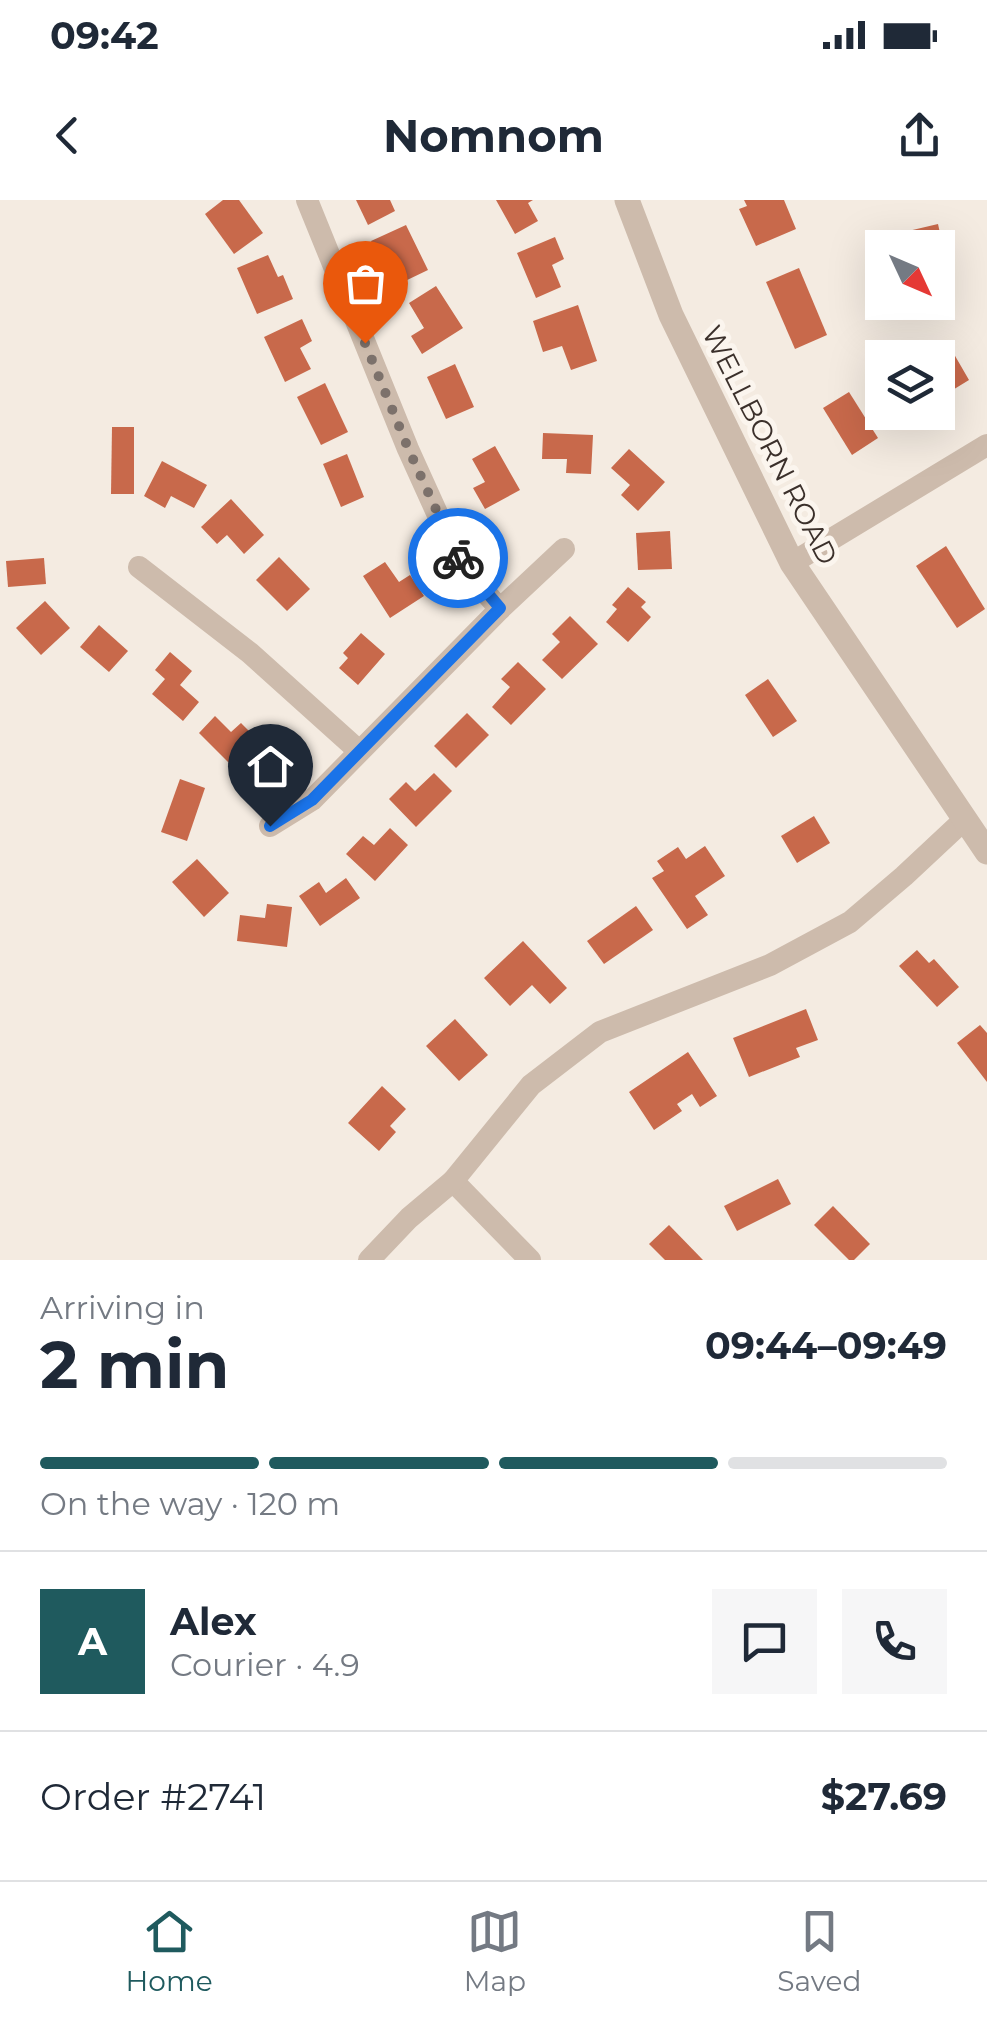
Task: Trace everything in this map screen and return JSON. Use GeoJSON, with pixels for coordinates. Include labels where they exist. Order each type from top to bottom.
{"type":"FeatureCollection","features":[{"type":"Feature","properties":{"kind":"street"},"geometry":{"type":"LineString","coordinates":[[306,200],[456,555],[500,608]]}},
{"type":"Feature","properties":{"kind":"street","name":"WELLBORN ROAD"},"geometry":{"type":"LineString","coordinates":[[628,200],[671,314],[792,562],[987,852]]}},
{"type":"Feature","properties":{"kind":"street"},"geometry":{"type":"LineString","coordinates":[[792,562],[987,446]]}},
{"type":"Feature","properties":{"kind":"street"},"geometry":{"type":"LineString","coordinates":[[270,826],[312,800],[500,608],[564,549]]}},
{"type":"Feature","properties":{"kind":"street"},"geometry":{"type":"LineString","coordinates":[[139,567],[250,653],[359,750]]}},
{"type":"Feature","properties":{"kind":"street"},"geometry":{"type":"LineString","coordinates":[[369,1260],[408,1218],[453,1181],[531,1085],[600,1032],[770,965],[850,922],[965,819]]}},
{"type":"Feature","properties":{"kind":"street"},"geometry":{"type":"LineString","coordinates":[[453,1181],[530,1260]]}},
{"type":"Feature","properties":{"kind":"building"},"geometry":{"type":"Polygon","coordinates":[[[223,200],[239,200],[263,233],[234,254],[205,214],[223,200]]]}},
{"type":"Feature","properties":{"kind":"building"},"geometry":{"type":"Polygon","coordinates":[[[356,200],[390,200],[395,211],[368,225],[356,200]]]}},
{"type":"Feature","properties":{"kind":"building"},"geometry":{"type":"Polygon","coordinates":[[[496,200],[533,200],[528,203],[538,221],[515,234],[496,200]]]}},
{"type":"Feature","properties":{"kind":"building"},"geometry":{"type":"Polygon","coordinates":[[[744,200],[784,200],[796,229],[756,246],[739,209],[747,206],[744,200]]]}},
{"type":"Feature","properties":{"kind":"building"},"geometry":{"type":"Polygon","coordinates":[[[938,224],[939,230],[912,230],[938,224]]]}},
{"type":"Feature","properties":{"kind":"building"},"geometry":{"type":"Polygon","coordinates":[[[406,225],[428,270],[403,282],[392,258],[380,263],[371,241],[406,225]]]}},
{"type":"Feature","properties":{"kind":"building"},"geometry":{"type":"Polygon","coordinates":[[[555,237],[564,259],[552,265],[561,287],[536,298],[517,253],[555,237]]]}},
{"type":"Feature","properties":{"kind":"building"},"geometry":{"type":"Polygon","coordinates":[[[268,255],[278,277],[283,275],[293,299],[257,314],[237,268],[268,255]]]}},
{"type":"Feature","properties":{"kind":"building"},"geometry":{"type":"Polygon","coordinates":[[[799,268],[827,335],[795,349],[766,282],[799,268]]]}},
{"type":"Feature","properties":{"kind":"building"},"geometry":{"type":"Polygon","coordinates":[[[436,286],[463,328],[422,354],[411,336],[424,328],[409,303],[436,286]]]}},
{"type":"Feature","properties":{"kind":"building"},"geometry":{"type":"Polygon","coordinates":[[[578,305],[597,361],[571,370],[562,346],[543,352],[533,321],[578,305]]]}},
{"type":"Feature","properties":{"kind":"building"},"geometry":{"type":"Polygon","coordinates":[[[302,319],[312,341],[300,348],[311,369],[285,382],[264,337],[302,319]]]}},
{"type":"Feature","properties":{"kind":"building"},"geometry":{"type":"Polygon","coordinates":[[[955,356],[969,380],[955,389],[955,356]]]}},
{"type":"Feature","properties":{"kind":"building"},"geometry":{"type":"Polygon","coordinates":[[[455,364],[474,407],[446,419],[427,377],[455,364]]]}},
{"type":"Feature","properties":{"kind":"building"},"geometry":{"type":"Polygon","coordinates":[[[325,383],[348,432],[321,445],[297,397],[325,383]]]}},
{"type":"Feature","properties":{"kind":"building"},"geometry":{"type":"Polygon","coordinates":[[[849,392],[865,417],[865,430],[873,430],[878,438],[852,455],[823,408],[849,392]]]}},
{"type":"Feature","properties":{"kind":"building"},"geometry":{"type":"Polygon","coordinates":[[[112,427],[134,427],[134,494],[111,494],[112,427]]]}},
{"type":"Feature","properties":{"kind":"building"},"geometry":{"type":"Polygon","coordinates":[[[543,433],[593,435],[591,474],[566,473],[567,459],[542,459],[543,433]]]}},
{"type":"Feature","properties":{"kind":"building"},"geometry":{"type":"Polygon","coordinates":[[[495,446],[520,490],[485,509],[473,488],[485,482],[472,459],[495,446]]]}},
{"type":"Feature","properties":{"kind":"building"},"geometry":{"type":"Polygon","coordinates":[[[629,449],[665,482],[638,511],[621,495],[630,485],[611,468],[629,449]]]}},
{"type":"Feature","properties":{"kind":"building"},"geometry":{"type":"Polygon","coordinates":[[[347,454],[364,497],[341,507],[323,464],[347,454]]]}},
{"type":"Feature","properties":{"kind":"building"},"geometry":{"type":"Polygon","coordinates":[[[162,461],[207,485],[194,508],[171,496],[165,508],[144,496],[162,461]]]}},
{"type":"Feature","properties":{"kind":"building"},"geometry":{"type":"Polygon","coordinates":[[[231,499],[264,535],[244,554],[227,535],[217,544],[201,527],[231,499]]]}},
{"type":"Feature","properties":{"kind":"building"},"geometry":{"type":"Polygon","coordinates":[[[670,531],[672,569],[638,570],[636,533],[670,531]]]}},
{"type":"Feature","properties":{"kind":"building"},"geometry":{"type":"Polygon","coordinates":[[[946,546],[985,609],[957,628],[916,566],[946,546]]]}},
{"type":"Feature","properties":{"kind":"building"},"geometry":{"type":"Polygon","coordinates":[[[279,557],[310,589],[287,611],[256,580],[279,557]]]}},
{"type":"Feature","properties":{"kind":"building"},"geometry":{"type":"Polygon","coordinates":[[[44,558],[46,584],[8,587],[6,561],[44,558]]]}},
{"type":"Feature","properties":{"kind":"building"},"geometry":{"type":"Polygon","coordinates":[[[385,562],[399,582],[410,575],[424,596],[390,618],[363,576],[385,562]]]}},
{"type":"Feature","properties":{"kind":"building"},"geometry":{"type":"Polygon","coordinates":[[[628,587],[646,602],[641,607],[651,617],[628,642],[606,622],[617,609],[612,605],[628,587]]]}},
{"type":"Feature","properties":{"kind":"building"},"geometry":{"type":"Polygon","coordinates":[[[45,601],[70,628],[41,655],[16,628],[45,601]]]}},
{"type":"Feature","properties":{"kind":"building"},"geometry":{"type":"Polygon","coordinates":[[[570,616],[598,644],[562,679],[542,660],[560,642],[552,634],[570,616]]]}},
{"type":"Feature","properties":{"kind":"building"},"geometry":{"type":"Polygon","coordinates":[[[99,625],[128,651],[109,672],[80,647],[99,625]]]}},
{"type":"Feature","properties":{"kind":"building"},"geometry":{"type":"Polygon","coordinates":[[[361,633],[385,654],[358,685],[339,668],[348,658],[343,653],[361,633]]]}},
{"type":"Feature","properties":{"kind":"building"},"geometry":{"type":"Polygon","coordinates":[[[170,652],[192,671],[180,685],[199,702],[183,721],[152,694],[165,679],[155,670],[170,652]]]}},
{"type":"Feature","properties":{"kind":"building"},"geometry":{"type":"Polygon","coordinates":[[[518,662],[546,689],[511,725],[492,707],[510,687],[501,679],[518,662]]]}},
{"type":"Feature","properties":{"kind":"building"},"geometry":{"type":"Polygon","coordinates":[[[768,679],[797,721],[773,737],[745,695],[768,679]]]}},
{"type":"Feature","properties":{"kind":"building"},"geometry":{"type":"Polygon","coordinates":[[[467,713],[489,735],[456,768],[434,746],[467,713]]]}},
{"type":"Feature","properties":{"kind":"building"},"geometry":{"type":"Polygon","coordinates":[[[215,716],[231,732],[241,723],[261,743],[235,769],[199,733],[215,716]]]}},
{"type":"Feature","properties":{"kind":"building"},"geometry":{"type":"Polygon","coordinates":[[[434,773],[452,791],[416,827],[389,799],[406,782],[415,791],[434,773]]]}},
{"type":"Feature","properties":{"kind":"building"},"geometry":{"type":"Polygon","coordinates":[[[180,779],[205,788],[187,841],[161,832],[180,779]]]}},
{"type":"Feature","properties":{"kind":"building"},"geometry":{"type":"Polygon","coordinates":[[[814,816],[830,843],[797,863],[781,836],[814,816]]]}},
{"type":"Feature","properties":{"kind":"building"},"geometry":{"type":"Polygon","coordinates":[[[390,828],[408,845],[375,881],[346,854],[363,836],[374,845],[390,828]]]}},
{"type":"Feature","properties":{"kind":"building"},"geometry":{"type":"Polygon","coordinates":[[[705,846],[725,876],[695,896],[708,915],[687,929],[652,878],[664,871],[657,861],[678,847],[686,859],[705,846]]]}},
{"type":"Feature","properties":{"kind":"building"},"geometry":{"type":"Polygon","coordinates":[[[197,859],[229,893],[204,917],[172,882],[197,859]]]}},
{"type":"Feature","properties":{"kind":"building"},"geometry":{"type":"Polygon","coordinates":[[[346,878],[360,898],[320,926],[299,896],[319,882],[326,893],[346,878]]]}},
{"type":"Feature","properties":{"kind":"building"},"geometry":{"type":"Polygon","coordinates":[[[267,904],[292,907],[287,947],[237,941],[240,915],[265,918],[267,904]]]}},
{"type":"Feature","properties":{"kind":"building"},"geometry":{"type":"Polygon","coordinates":[[[636,906],[653,930],[604,964],[587,941],[636,906]]]}},
{"type":"Feature","properties":{"kind":"building"},"geometry":{"type":"Polygon","coordinates":[[[523,941],[567,988],[550,1004],[532,985],[510,1006],[484,978],[523,941]]]}},
{"type":"Feature","properties":{"kind":"building"},"geometry":{"type":"Polygon","coordinates":[[[917,950],[929,963],[934,959],[959,987],[937,1007],[899,966],[917,950]]]}},
{"type":"Feature","properties":{"kind":"building"},"geometry":{"type":"Polygon","coordinates":[[[806,1009],[818,1040],[796,1048],[800,1057],[749,1077],[733,1038],[806,1009]]]}},
{"type":"Feature","properties":{"kind":"building"},"geometry":{"type":"Polygon","coordinates":[[[455,1019],[488,1055],[459,1081],[426,1046],[455,1019]]]}},
{"type":"Feature","properties":{"kind":"building"},"geometry":{"type":"Polygon","coordinates":[[[980,1025],[987,1033],[987,1082],[957,1043],[980,1025]]]}},
{"type":"Feature","properties":{"kind":"building"},"geometry":{"type":"Polygon","coordinates":[[[688,1052],[717,1096],[700,1107],[692,1094],[677,1104],[682,1111],[654,1130],[629,1092],[688,1052]]]}},
{"type":"Feature","properties":{"kind":"building"},"geometry":{"type":"Polygon","coordinates":[[[382,1086],[406,1109],[390,1126],[396,1132],[379,1151],[348,1123],[382,1086]]]}},
{"type":"Feature","properties":{"kind":"building"},"geometry":{"type":"Polygon","coordinates":[[[778,1179],[791,1204],[737,1231],[724,1206],[778,1179]]]}},
{"type":"Feature","properties":{"kind":"building"},"geometry":{"type":"Polygon","coordinates":[[[833,1206],[870,1244],[854,1260],[849,1260],[814,1225],[833,1206]]]}},
{"type":"Feature","properties":{"kind":"building"},"geometry":{"type":"Polygon","coordinates":[[[669,1225],[703,1260],[665,1260],[649,1244],[669,1225]]]}},
{"type":"Feature","properties":{"kind":"way so far"},"geometry":{"type":"LineString","coordinates":[[365,343],[458,558]]}},
{"type":"Feature","properties":{"kind":"route"},"geometry":{"type":"LineString","coordinates":[[270,826],[312,800],[500,608],[458,558]]}}]}
